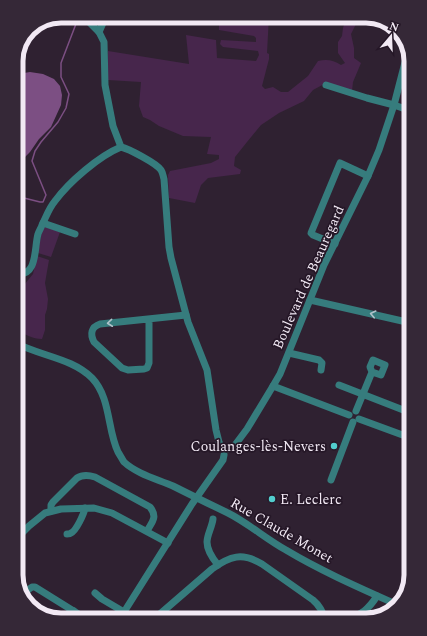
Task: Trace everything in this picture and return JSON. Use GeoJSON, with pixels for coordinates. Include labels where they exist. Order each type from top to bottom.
{"type":"FeatureCollection","features":[{"type":"Feature","properties":{"kind":"street"},"geometry":{"type":"LineString","coordinates":[[90,23],[99,32],[104,42],[105,85],[113,126],[121,147]]}},
{"type":"Feature","properties":{"kind":"street"},"geometry":{"type":"LineString","coordinates":[[99,32],[103,23]]}},
{"type":"Feature","properties":{"kind":"street","name":"Boulevard de Beauregard"},"geometry":{"type":"LineString","coordinates":[[124,613],[197,497],[220,465],[225,451],[235,445],[247,429],[280,374],[324,265],[380,150],[404,67]]}},
{"type":"Feature","properties":{"kind":"street"},"geometry":{"type":"LineString","coordinates":[[326,85],[404,109]]}},
{"type":"Feature","properties":{"kind":"street"},"geometry":{"type":"LineString","coordinates":[[23,274],[27,272],[34,262],[38,234],[54,202],[69,185],[94,164],[110,152],[121,147],[152,163],[158,168],[163,174],[164,179],[169,247],[190,328],[207,370],[216,430],[219,442],[225,451]]}},
{"type":"Feature","properties":{"kind":"street"},"geometry":{"type":"LineString","coordinates":[[335,244],[313,235],[311,232],[340,164],[368,176]]}},
{"type":"Feature","properties":{"kind":"street"},"geometry":{"type":"LineString","coordinates":[[43,223],[75,234]]}},
{"type":"Feature","properties":{"kind":"street"},"geometry":{"type":"LineString","coordinates":[[310,300],[404,321]]}},
{"type":"Feature","properties":{"kind":"street"},"geometry":{"type":"LineString","coordinates":[[149,320],[149,363],[144,369],[128,370],[122,368],[92,339],[93,328],[97,325],[186,315]]}},
{"type":"Feature","properties":{"kind":"street","name":"Rue Claude Monet"},"geometry":{"type":"LineString","coordinates":[[23,347],[63,361],[83,370],[93,379],[100,389],[106,406],[113,439],[119,455],[123,461],[131,467],[197,497],[248,524],[285,550],[311,564],[377,596],[393,602]]}},
{"type":"Feature","properties":{"kind":"street"},"geometry":{"type":"LineString","coordinates":[[289,353],[319,360],[322,363],[321,370]]}},
{"type":"Feature","properties":{"kind":"street"},"geometry":{"type":"LineString","coordinates":[[349,415],[351,412],[356,411],[372,372]]}},
{"type":"Feature","properties":{"kind":"street"},"geometry":{"type":"LineString","coordinates":[[339,385],[404,410]]}},
{"type":"Feature","properties":{"kind":"street"},"geometry":{"type":"LineString","coordinates":[[273,386],[349,415],[350,420],[356,420],[404,436]]}},
{"type":"Feature","properties":{"kind":"street"},"geometry":{"type":"LineString","coordinates":[[332,480],[356,420],[360,415],[356,411]]}},
{"type":"Feature","properties":{"kind":"street"},"geometry":{"type":"LineString","coordinates":[[51,511],[53,502],[77,478],[88,475],[95,477],[150,507],[154,514],[154,519],[147,531]]}},
{"type":"Feature","properties":{"kind":"street"},"geometry":{"type":"LineString","coordinates":[[67,534],[73,532],[84,513],[85,508]]}},
{"type":"Feature","properties":{"kind":"street"},"geometry":{"type":"LineString","coordinates":[[23,532],[45,513],[61,509],[94,508],[112,512],[168,543]]}},
{"type":"Feature","properties":{"kind":"street"},"geometry":{"type":"LineString","coordinates":[[214,519],[207,542],[210,554],[218,565]]}},
{"type":"Feature","properties":{"kind":"street"},"geometry":{"type":"LineString","coordinates":[[161,613],[218,565],[239,557],[246,557],[256,560],[313,600],[323,613]]}},
{"type":"Feature","properties":{"kind":"street"},"geometry":{"type":"LineString","coordinates":[[27,591],[34,587],[77,613]]}},
{"type":"Feature","properties":{"kind":"street"},"geometry":{"type":"LineString","coordinates":[[95,593],[118,613]]}},
{"type":"Feature","properties":{"kind":"street"},"geometry":{"type":"LineString","coordinates":[[362,613],[377,596]]}},
{"type":"Feature","properties":{"kind":"shaded area"},"geometry":{"type":"Polygon","coordinates":[[[219,23],[269,23],[267,53],[269,54],[269,59],[262,86],[265,89],[273,87],[281,92],[288,92],[308,76],[318,61],[330,60],[341,65],[345,63],[338,53],[338,42],[342,36],[345,23],[356,23],[351,34],[354,48],[354,58],[361,63],[353,82],[352,91],[326,83],[313,90],[304,101],[279,113],[261,125],[235,157],[234,166],[241,170],[240,174],[208,178],[201,185],[195,203],[169,198],[168,175],[170,171],[211,163],[219,159],[219,155],[207,154],[211,137],[183,136],[159,126],[143,117],[139,106],[141,82],[108,80],[108,51],[189,64],[186,35],[216,40],[217,58],[256,61],[259,55],[258,51],[223,47],[220,44],[221,40],[256,42],[256,38],[254,36],[219,30],[219,23]]]}},
{"type":"Feature","properties":{"kind":"shaded area"},"geometry":{"type":"Polygon","coordinates":[[[30,72],[43,74],[54,79],[60,86],[62,95],[61,105],[51,127],[39,139],[25,157],[23,157],[24,73],[30,72]]]}},
{"type":"Feature","properties":{"kind":"shaded area"},"geometry":{"type":"Polygon","coordinates":[[[44,226],[60,232],[51,257],[38,253],[44,226]]]}},
{"type":"Feature","properties":{"kind":"shaded area"},"geometry":{"type":"Polygon","coordinates":[[[37,256],[49,260],[45,283],[48,299],[45,315],[45,330],[42,339],[23,334],[23,286],[33,274],[37,256]]]}},
{"type":"Feature","properties":{"kind":"waterway"},"geometry":{"type":"LineString","coordinates":[[23,198],[43,202],[46,195],[32,161],[35,151],[58,122],[66,108],[69,94],[61,77],[61,63],[76,23]]}},
{"type":"Feature","properties":{"kind":"place","name":"Coulanges-lès-Nevers"},"geometry":{"type":"Point","coordinates":[334,446]}},
{"type":"Feature","properties":{"kind":"place","name":"E. Leclerc"},"geometry":{"type":"Point","coordinates":[272,499]}}]}
